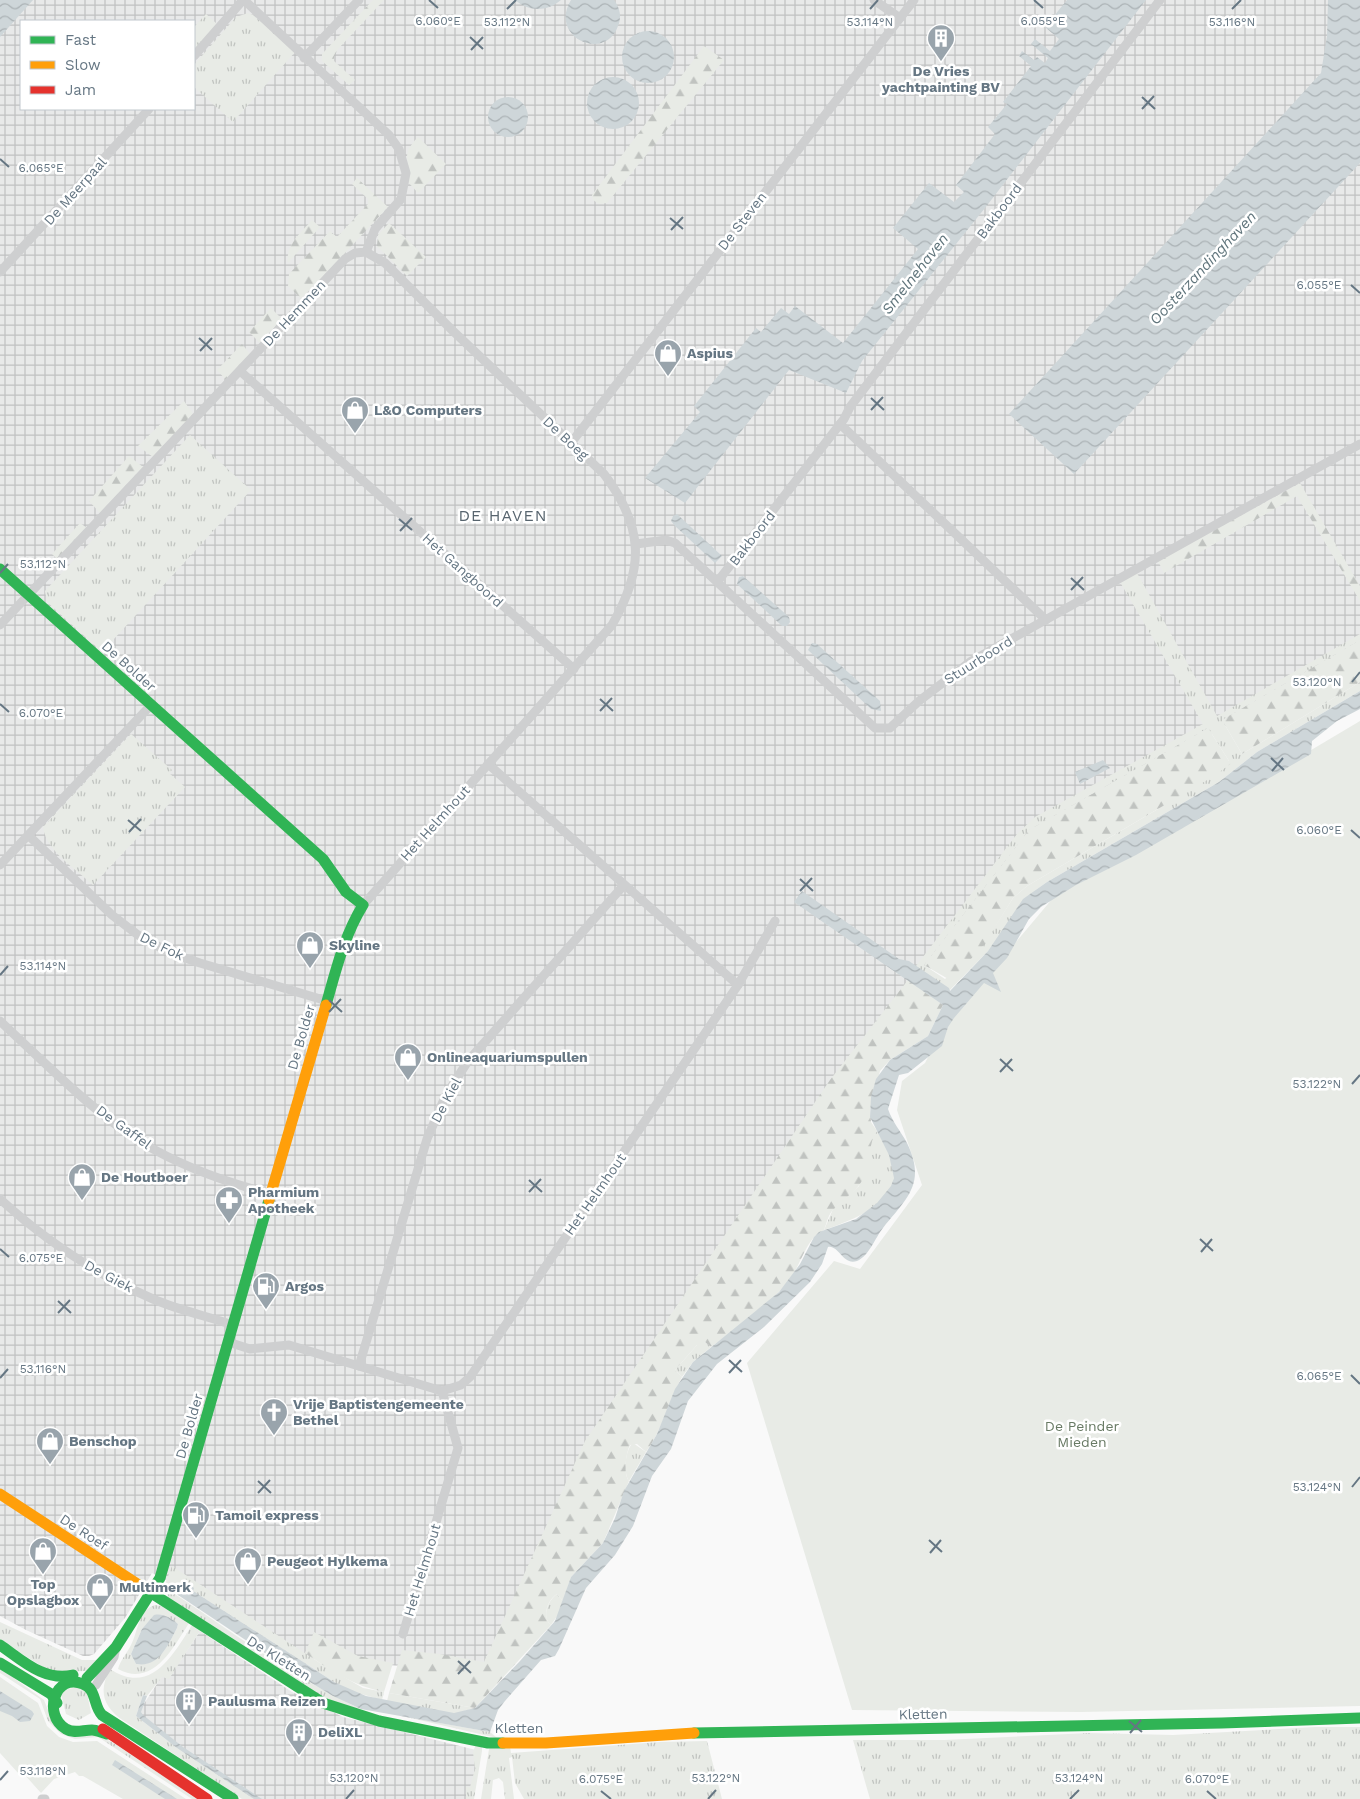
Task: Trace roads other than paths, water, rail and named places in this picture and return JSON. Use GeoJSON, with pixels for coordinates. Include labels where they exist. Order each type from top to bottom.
{"type":"FeatureCollection","features":[{"type":"Feature","properties":{"kind":"street"},"geometry":{"type":"LineString","coordinates":[[195,55],[244,0],[304,58],[389,135],[399,149],[406,173],[401,200],[375,229],[366,252]]}},
{"type":"Feature","properties":{"kind":"street"},"geometry":{"type":"LineString","coordinates":[[304,58],[360,0]]}},
{"type":"Feature","properties":{"kind":"street"},"geometry":{"type":"LineString","coordinates":[[874,0],[900,18]]}},
{"type":"Feature","properties":{"kind":"street","name":"De Steven"},"geometry":{"type":"LineString","coordinates":[[571,443],[914,0]]}},
{"type":"Feature","properties":{"kind":"street","name":"Bakboord"},"geometry":{"type":"LineString","coordinates":[[718,581],[840,424],[862,391],[1160,0]]}},
{"type":"Feature","properties":{"kind":"street","name":"De Meerpaal"},"geometry":{"type":"LineString","coordinates":[[0,272],[148,110]]}},
{"type":"Feature","properties":{"kind":"street","name":"De Hemmen"},"geometry":{"type":"LineString","coordinates":[[0,625],[345,259],[355,252],[366,252]]}},
{"type":"Feature","properties":{"kind":"street","name":"De Boeg"},"geometry":{"type":"LineString","coordinates":[[366,252],[384,263],[604,474],[619,494],[630,519],[636,544],[635,572],[627,600],[612,625],[574,669]]}},
{"type":"Feature","properties":{"kind":"street","name":"Het Gangboord"},"geometry":{"type":"LineString","coordinates":[[240,370],[574,669]]}},
{"type":"Feature","properties":{"kind":"street"},"geometry":{"type":"LineString","coordinates":[[840,424],[1046,620]]}},
{"type":"Feature","properties":{"kind":"street","name":"Stuurboord"},"geometry":{"type":"LineString","coordinates":[[636,544],[666,540],[675,543],[875,728],[890,728],[919,701],[970,662],[1360,444]]}},
{"type":"Feature","properties":{"kind":"street","name":"De Bolder"},"geometry":{"type":"LineString","coordinates":[[0,569],[323,858],[346,892],[363,905],[352,922],[327,1001],[160,1578],[152,1594],[116,1647],[88,1682]]}},
{"type":"Feature","properties":{"kind":"street","name":"Het Helmhout"},"geometry":{"type":"LineString","coordinates":[[363,905],[574,669]]}},
{"type":"Feature","properties":{"kind":"street"},"geometry":{"type":"LineString","coordinates":[[0,865],[150,705]]}},
{"type":"Feature","properties":{"kind":"street"},"geometry":{"type":"LineString","coordinates":[[488,764],[738,985]]}},
{"type":"Feature","properties":{"kind":"street","name":"De Fok"},"geometry":{"type":"LineString","coordinates":[[28,835],[112,915],[138,935],[170,953],[327,1001]]}},
{"type":"Feature","properties":{"kind":"street","name":"De Kiel"},"geometry":{"type":"LineString","coordinates":[[359,1366],[427,1139],[445,1097],[468,1062],[624,885]]}},
{"type":"Feature","properties":{"kind":"street","name":"Het Helmhout"},"geometry":{"type":"LineString","coordinates":[[403,1634],[458,1448],[442,1391],[461,1385],[470,1377],[738,985],[775,921]]}},
{"type":"Feature","properties":{"kind":"street","name":"De Gaffel"},"geometry":{"type":"LineString","coordinates":[[0,1021],[105,1115],[141,1142],[222,1181],[271,1194]]}},
{"type":"Feature","properties":{"kind":"street","name":"De Giek"},"geometry":{"type":"LineString","coordinates":[[0,1199],[64,1252],[101,1274],[154,1299],[233,1325]]}},
{"type":"Feature","properties":{"kind":"street"},"geometry":{"type":"LineString","coordinates":[[228,1342],[250,1349],[289,1345],[442,1391]]}},
{"type":"Feature","properties":{"kind":"street","name":"De Roef"},"geometry":{"type":"LineString","coordinates":[[0,1494],[152,1594]]}},
{"type":"Feature","properties":{"kind":"street","name":"De Kletten"},"geometry":{"type":"LineString","coordinates":[[152,1594],[323,1703],[349,1713],[379,1721],[488,1743]]}},
{"type":"Feature","properties":{"kind":"street"},"geometry":{"type":"LineString","coordinates":[[0,1645],[36,1669],[62,1682]]}},
{"type":"Feature","properties":{"kind":"street"},"geometry":{"type":"LineString","coordinates":[[0,1663],[53,1698]]}},
{"type":"Feature","properties":{"kind":"street"},"geometry":{"type":"LineString","coordinates":[[100,1710],[89,1726],[74,1732],[64,1728],[54,1716],[53,1698],[62,1682],[77,1675],[88,1682],[100,1710],[120,1727],[127,1729],[234,1799]]}},
{"type":"Feature","properties":{"kind":"street","name":"Kletten"},"geometry":{"type":"LineString","coordinates":[[488,1743],[546,1743],[707,1733],[1222,1723],[1360,1718]]}},
{"type":"Feature","properties":{"kind":"street"},"geometry":{"type":"LineString","coordinates":[[89,1726],[107,1734],[207,1799]]}},
{"type":"Feature","properties":{"kind":"water"},"geometry":{"type":"Polygon","coordinates":[[[0,0],[33,0],[0,37],[0,0]]]}},
{"type":"Feature","properties":{"kind":"water"},"geometry":{"type":"Polygon","coordinates":[[[515,0],[561,0],[550,7],[538,9],[526,7],[515,0]]]}},
{"type":"Feature","properties":{"kind":"water"},"geometry":{"type":"Polygon","coordinates":[[[571,0],[614,0],[619,9],[620,19],[611,37],[602,43],[591,44],[581,41],[572,34],[567,25],[566,13],[571,0]]]}},
{"type":"Feature","properties":{"kind":"water","name":"Smelnehaven"},"geometry":{"type":"Polygon","coordinates":[[[1067,0],[1146,0],[985,208],[862,361],[846,393],[789,370],[685,503],[645,478],[700,412],[694,406],[756,328],[761,332],[781,308],[789,314],[795,306],[843,343],[918,249],[893,228],[929,183],[954,202],[964,192],[956,185],[995,134],[988,127],[1007,104],[1003,102],[1031,66],[1019,56],[1022,51],[1034,60],[1037,57],[1045,63],[1048,58],[1031,44],[1035,39],[1050,51],[1059,39],[1045,27],[1067,0]]]}},
{"type":"Feature","properties":{"kind":"water","name":"Oosterzandinghaven"},"geometry":{"type":"Polygon","coordinates":[[[1328,0],[1360,0],[1360,163],[1074,474],[1009,414],[1321,73],[1327,36],[1328,0]]]}},
{"type":"Feature","properties":{"kind":"water"},"geometry":{"type":"Polygon","coordinates":[[[648,31],[658,33],[666,39],[672,47],[674,57],[672,67],[666,75],[658,81],[648,83],[638,81],[630,75],[624,67],[622,57],[624,47],[630,39],[638,33],[648,31]]]}},
{"type":"Feature","properties":{"kind":"water"},"geometry":{"type":"Polygon","coordinates":[[[613,77],[623,79],[631,85],[637,93],[639,103],[637,113],[631,121],[623,127],[613,129],[603,127],[595,121],[589,113],[587,103],[589,93],[595,85],[603,79],[613,77]]]}},
{"type":"Feature","properties":{"kind":"water"},"geometry":{"type":"Polygon","coordinates":[[[508,97],[522,103],[528,117],[522,131],[508,137],[494,131],[488,117],[494,103],[508,97]]]}},
{"type":"Feature","properties":{"kind":"water"},"geometry":{"type":"Polygon","coordinates":[[[677,514],[722,556],[715,563],[671,521],[673,516],[677,514]]]}},
{"type":"Feature","properties":{"kind":"water"},"geometry":{"type":"Polygon","coordinates":[[[743,576],[789,617],[790,622],[787,626],[782,626],[737,584],[739,577],[743,576]]]}},
{"type":"Feature","properties":{"kind":"water"},"geometry":{"type":"Polygon","coordinates":[[[812,643],[817,644],[880,701],[881,711],[871,709],[808,650],[812,643]]]}},
{"type":"Feature","properties":{"kind":"water"},"geometry":{"type":"Polygon","coordinates":[[[1360,691],[1360,709],[1337,721],[1312,741],[1311,754],[1136,855],[1076,885],[1041,907],[1029,919],[1007,958],[993,973],[1001,992],[984,983],[948,1027],[942,1046],[908,1073],[899,1075],[888,1109],[913,1157],[914,1180],[906,1199],[861,1259],[852,1262],[848,1261],[835,1249],[828,1247],[822,1264],[810,1282],[764,1327],[717,1364],[688,1401],[671,1449],[652,1476],[633,1526],[615,1555],[586,1588],[555,1656],[541,1660],[505,1701],[498,1710],[490,1732],[361,1709],[333,1696],[298,1675],[175,1593],[184,1580],[194,1588],[193,1591],[334,1682],[366,1696],[454,1713],[475,1708],[555,1621],[571,1577],[603,1543],[615,1518],[624,1491],[657,1434],[675,1389],[693,1362],[779,1292],[800,1264],[814,1237],[819,1232],[856,1219],[877,1203],[891,1186],[894,1178],[889,1155],[870,1117],[871,1097],[876,1079],[890,1060],[928,1036],[943,1005],[794,902],[802,891],[899,959],[909,961],[949,988],[950,991],[988,951],[1023,899],[1047,882],[1219,782],[1257,752],[1360,691]]]}},
{"type":"Feature","properties":{"kind":"water"},"geometry":{"type":"Polygon","coordinates":[[[1103,760],[1110,768],[1080,784],[1075,772],[1103,760]]]}},
{"type":"Feature","properties":{"kind":"water"},"geometry":{"type":"Polygon","coordinates":[[[154,1615],[164,1615],[170,1618],[178,1624],[177,1628],[166,1648],[157,1659],[144,1664],[136,1664],[131,1654],[142,1629],[154,1615]]]}},
{"type":"Feature","properties":{"kind":"water"},"geometry":{"type":"Polygon","coordinates":[[[0,1691],[32,1711],[34,1714],[30,1721],[20,1722],[0,1711],[0,1691]]]}},
{"type":"Feature","properties":{"kind":"water"},"geometry":{"type":"Polygon","coordinates":[[[143,1695],[147,1696],[141,1712],[143,1715],[183,1747],[262,1799],[254,1799],[177,1748],[136,1716],[143,1695]]]}},
{"type":"Feature","properties":{"kind":"water"},"geometry":{"type":"Polygon","coordinates":[[[115,1760],[177,1799],[165,1799],[112,1765],[115,1760]]]}},
{"type":"Feature","properties":{"kind":"place","name":"De Vries yachtpainting BV"},"geometry":{"type":"Point","coordinates":[941,62]}},
{"type":"Feature","properties":{"kind":"place","name":"Aspius"},"geometry":{"type":"Point","coordinates":[668,377]}},
{"type":"Feature","properties":{"kind":"place","name":"L&O Computers"},"geometry":{"type":"Point","coordinates":[355,434]}},
{"type":"Feature","properties":{"kind":"place","name":"Skyline"},"geometry":{"type":"Point","coordinates":[310,969]}},
{"type":"Feature","properties":{"kind":"place","name":"Onlineaquariumspullen"},"geometry":{"type":"Point","coordinates":[408,1081]}},
{"type":"Feature","properties":{"kind":"place","name":"De Houtboer"},"geometry":{"type":"Point","coordinates":[82,1201]}},
{"type":"Feature","properties":{"kind":"place","name":"Pharmium Apotheek"},"geometry":{"type":"Point","coordinates":[229,1224]}},
{"type":"Feature","properties":{"kind":"place","name":"Argos"},"geometry":{"type":"Point","coordinates":[266,1310]}},
{"type":"Feature","properties":{"kind":"place","name":"Vrije Baptistengemeente Bethel"},"geometry":{"type":"Point","coordinates":[274,1436]}},
{"type":"Feature","properties":{"kind":"place","name":"Benschop"},"geometry":{"type":"Point","coordinates":[50,1465]}},
{"type":"Feature","properties":{"kind":"place","name":"Tamoil express"},"geometry":{"type":"Point","coordinates":[196,1539]}},
{"type":"Feature","properties":{"kind":"place","name":"Top Opslagbox"},"geometry":{"type":"Point","coordinates":[43,1575]}},
{"type":"Feature","properties":{"kind":"place","name":"Peugeot Hylkema"},"geometry":{"type":"Point","coordinates":[248,1585]}},
{"type":"Feature","properties":{"kind":"place","name":"Multimerk"},"geometry":{"type":"Point","coordinates":[100,1611]}},
{"type":"Feature","properties":{"kind":"place","name":"Paulusma Reizen"},"geometry":{"type":"Point","coordinates":[189,1725]}},
{"type":"Feature","properties":{"kind":"place","name":"DeliXL"},"geometry":{"type":"Point","coordinates":[299,1756]}},
{"type":"Feature","properties":{"kind":"district","name":"DE HAVEN"},"geometry":{"type":"Point","coordinates":[503,515]}},
{"type":"Feature","properties":{"kind":"park label","name":"De Peinder Mieden"},"geometry":{"type":"Point","coordinates":[1082,1434]}}]}
